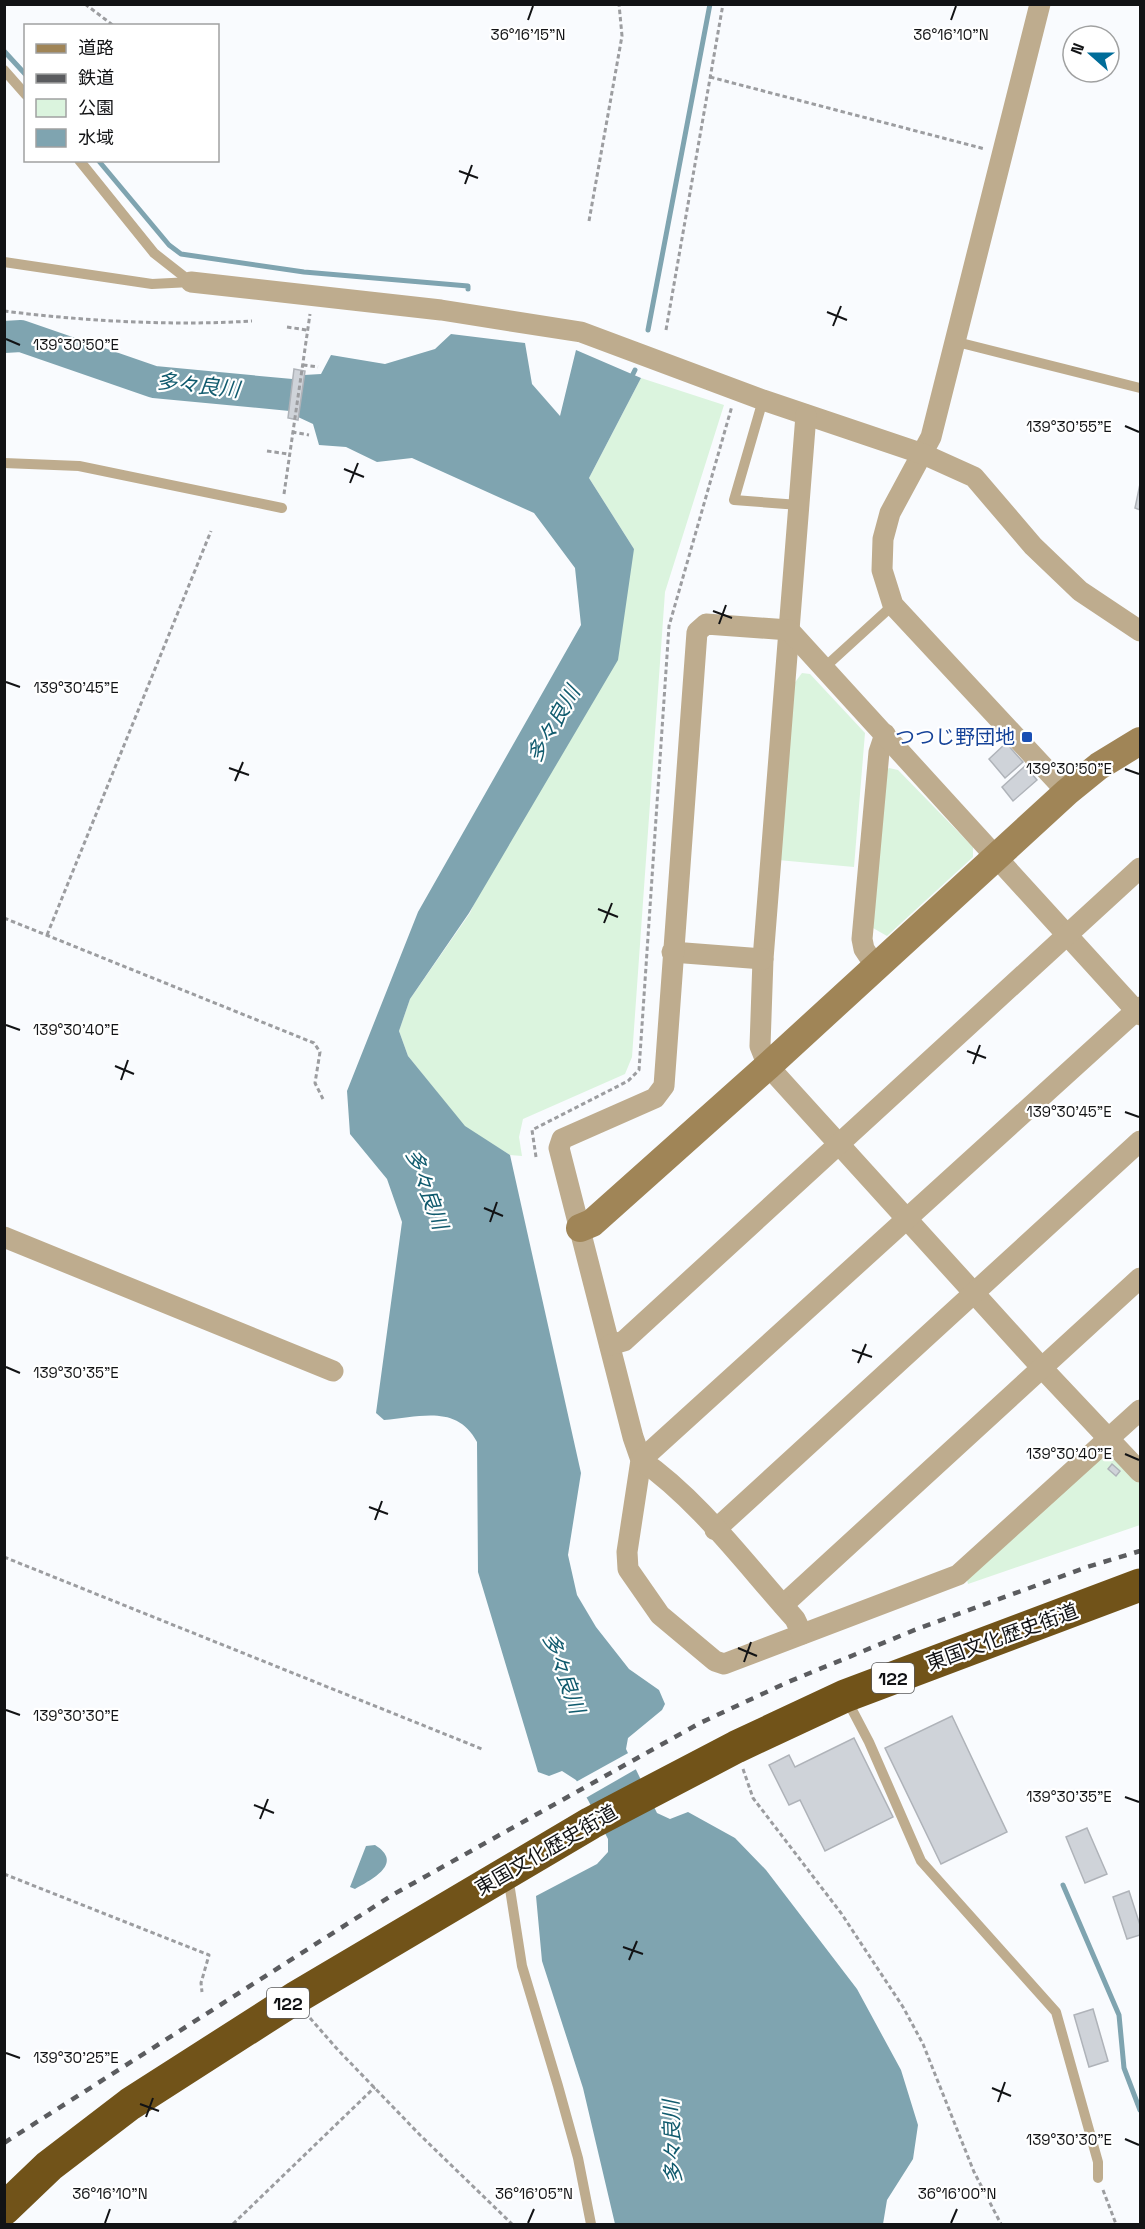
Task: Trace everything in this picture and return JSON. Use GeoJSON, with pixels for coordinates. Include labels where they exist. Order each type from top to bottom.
{"type":"FeatureCollection","features":[{"type":"Feature","properties":{"kind":"highway","name":"東国文化歴史街道"},"geometry":{"type":"LineString","coordinates":[[7,2209],[49,2166],[130,2104],[297,1997],[591,1823],[736,1747],[845,1696],[1140,1585]]}},
{"type":"Feature","properties":{"kind":"street"},"geometry":{"type":"LineString","coordinates":[[1040,4],[1001,153],[957,342],[931,437],[890,513],[884,539],[882,570],[893,605],[1067,792]]}},
{"type":"Feature","properties":{"kind":"street"},"geometry":{"type":"LineString","coordinates":[[191,282],[441,310],[581,332],[763,400],[923,454],[974,477],[1033,546],[1080,591],[1140,631]]}},
{"type":"Feature","properties":{"kind":"street"},"geometry":{"type":"LineString","coordinates":[[806,415],[763,959],[760,1046],[768,1066],[975,1295],[1140,1472]]}},
{"type":"Feature","properties":{"kind":"street"},"geometry":{"type":"LineString","coordinates":[[641,1460],[1139,1011],[789,630],[706,624],[697,632],[664,1086],[655,1098],[562,1139],[559,1148],[641,1460],[627,1552],[628,1569],[660,1615],[715,1661],[724,1664],[958,1575],[1140,1410]]}},
{"type":"Feature","properties":{"kind":"street"},"geometry":{"type":"LineString","coordinates":[[876,967],[864,949],[862,939],[879,752],[885,734]]}},
{"type":"Feature","properties":{"kind":"street"},"geometry":{"type":"LineString","coordinates":[[580,1228],[592,1223],[768,1066],[1067,792],[1099,766],[1140,741]]}},
{"type":"Feature","properties":{"kind":"street"},"geometry":{"type":"LineString","coordinates":[[610,1345],[624,1341],[1140,868]]}},
{"type":"Feature","properties":{"kind":"street"},"geometry":{"type":"LineString","coordinates":[[672,952],[763,959]]}},
{"type":"Feature","properties":{"kind":"street"},"geometry":{"type":"LineString","coordinates":[[715,1530],[975,1295],[1140,1141]]}},
{"type":"Feature","properties":{"kind":"street"},"geometry":{"type":"LineString","coordinates":[[4,1237],[333,1371]]}},
{"type":"Feature","properties":{"kind":"street"},"geometry":{"type":"LineString","coordinates":[[783,1605],[1140,1278]]}},
{"type":"Feature","properties":{"kind":"street"},"geometry":{"type":"LineString","coordinates":[[641,1460],[661,1474],[715,1530],[795,1619],[802,1634]]}},
{"type":"Feature","properties":{"kind":"lane"},"geometry":{"type":"LineString","coordinates":[[4,70],[24,93]]}},
{"type":"Feature","properties":{"kind":"lane"},"geometry":{"type":"LineString","coordinates":[[81,162],[154,253],[191,282]]}},
{"type":"Feature","properties":{"kind":"lane"},"geometry":{"type":"LineString","coordinates":[[4,262],[152,284],[191,282]]}},
{"type":"Feature","properties":{"kind":"lane"},"geometry":{"type":"LineString","coordinates":[[957,342],[1140,388]]}},
{"type":"Feature","properties":{"kind":"lane"},"geometry":{"type":"LineString","coordinates":[[763,400],[734,500],[799,505]]}},
{"type":"Feature","properties":{"kind":"lane"},"geometry":{"type":"LineString","coordinates":[[4,463],[79,466],[282,508]]}},
{"type":"Feature","properties":{"kind":"lane"},"geometry":{"type":"LineString","coordinates":[[825,668],[893,605]]}},
{"type":"Feature","properties":{"kind":"lane"},"geometry":{"type":"LineString","coordinates":[[845,1696],[869,1742],[921,1861],[1056,2012],[1098,2162],[1098,2178]]}},
{"type":"Feature","properties":{"kind":"lane"},"geometry":{"type":"LineString","coordinates":[[504,1873],[510,1889],[522,1966],[572,2137],[591,2224]]}},
{"type":"Feature","properties":{"kind":"path"},"geometry":{"type":"LineString","coordinates":[[86,4],[111,24]]}},
{"type":"Feature","properties":{"kind":"path"},"geometry":{"type":"LineString","coordinates":[[589,221],[622,36],[619,4]]}},
{"type":"Feature","properties":{"kind":"path"},"geometry":{"type":"LineString","coordinates":[[666,330],[723,4]]}},
{"type":"Feature","properties":{"kind":"path"},"geometry":{"type":"LineString","coordinates":[[710,77],[1001,153]]}},
{"type":"Feature","properties":{"kind":"path"},"geometry":{"type":"LineString","coordinates":[[282,508],[288,454],[296,420],[313,294]]}},
{"type":"Feature","properties":{"kind":"path"},"geometry":{"type":"LineString","coordinates":[[4,311],[65,319],[216,323],[252,321]]}},
{"type":"Feature","properties":{"kind":"path"},"geometry":{"type":"LineString","coordinates":[[287,327],[307,330]]}},
{"type":"Feature","properties":{"kind":"path"},"geometry":{"type":"LineString","coordinates":[[303,365],[318,367]]}},
{"type":"Feature","properties":{"kind":"path"},"geometry":{"type":"LineString","coordinates":[[536,1157],[530,1135],[532,1130],[628,1081],[639,1070],[669,626],[730,413],[741,392]]}},
{"type":"Feature","properties":{"kind":"path"},"geometry":{"type":"LineString","coordinates":[[292,432],[309,435]]}},
{"type":"Feature","properties":{"kind":"path"},"geometry":{"type":"LineString","coordinates":[[267,451],[288,454]]}},
{"type":"Feature","properties":{"kind":"path"},"geometry":{"type":"LineString","coordinates":[[47,935],[211,531]]}},
{"type":"Feature","properties":{"kind":"path"},"geometry":{"type":"LineString","coordinates":[[4,918],[314,1043],[320,1052],[315,1083],[323,1099]]}},
{"type":"Feature","properties":{"kind":"path"},"geometry":{"type":"LineString","coordinates":[[4,1557],[482,1749]]}},
{"type":"Feature","properties":{"kind":"path"},"geometry":{"type":"LineString","coordinates":[[736,1747],[753,1798],[841,1913],[903,2007],[924,2044],[974,2172],[1001,2224]]}},
{"type":"Feature","properties":{"kind":"path"},"geometry":{"type":"LineString","coordinates":[[4,1874],[209,1955],[201,1983],[202,1992]]}},
{"type":"Feature","properties":{"kind":"path"},"geometry":{"type":"LineString","coordinates":[[316,2025],[512,2224]]}},
{"type":"Feature","properties":{"kind":"path"},"geometry":{"type":"LineString","coordinates":[[233,2224],[375,2087]]}},
{"type":"Feature","properties":{"kind":"path"},"geometry":{"type":"LineString","coordinates":[[1098,2178],[1116,2224]]}},
{"type":"Feature","properties":{"kind":"green space"},"geometry":{"type":"Polygon","coordinates":[[[641,378],[724,405],[665,592],[632,1057],[625,1074],[523,1119],[519,1137],[522,1156],[510,1155],[465,1127],[408,1056],[399,1031],[410,999],[470,913],[634,549],[589,478],[641,378]]]}},
{"type":"Feature","properties":{"kind":"green space"},"geometry":{"type":"Polygon","coordinates":[[[802,673],[810,674],[865,733],[854,867],[778,860],[793,685],[802,673]]]}},
{"type":"Feature","properties":{"kind":"green space"},"geometry":{"type":"Polygon","coordinates":[[[889,768],[898,770],[973,847],[973,857],[887,936],[873,928],[885,771],[889,768]]]}},
{"type":"Feature","properties":{"kind":"green space"},"geometry":{"type":"Polygon","coordinates":[[[1101,1454],[1114,1455],[1140,1483],[1140,1525],[968,1584],[967,1580],[1101,1454]]]}},
{"type":"Feature","properties":{"kind":"water"},"geometry":{"type":"Polygon","coordinates":[[[451,334],[525,343],[532,384],[560,416],[576,350],[641,378],[589,478],[634,549],[618,660],[469,913],[410,999],[399,1031],[408,1056],[465,1126],[510,1155],[581,1473],[568,1555],[577,1595],[596,1627],[629,1669],[659,1690],[665,1704],[662,1710],[628,1738],[626,1749],[657,1813],[670,1819],[688,1812],[735,1838],[766,1870],[857,1989],[901,2070],[918,2125],[913,2159],[887,2200],[883,2224],[615,2224],[583,2088],[542,1961],[536,1896],[597,1864],[608,1852],[608,1839],[576,1780],[562,1771],[549,1776],[538,1772],[478,1572],[477,1442],[469,1430],[459,1422],[448,1418],[424,1416],[384,1420],[376,1413],[402,1222],[387,1179],[350,1134],[347,1091],[418,912],[581,625],[575,568],[534,513],[412,458],[377,462],[346,447],[319,445],[313,424],[298,417],[304,375],[321,374],[331,355],[385,364],[435,349],[451,334]]]}},
{"type":"Feature","properties":{"kind":"water"},"geometry":{"type":"Polygon","coordinates":[[[375,1845],[387,1858],[383,1870],[355,1889],[350,1887],[366,1846],[375,1845]]]}},
{"type":"Feature","properties":{"kind":"pier"},"geometry":{"type":"Polygon","coordinates":[[[630,1752],[638,1768],[584,1799],[574,1783],[630,1752]]]}},
{"type":"Feature","properties":{"kind":"building"},"geometry":{"type":"Polygon","coordinates":[[[294,369],[305,371],[298,420],[288,418],[294,369]]]}},
{"type":"Feature","properties":{"kind":"building"},"geometry":{"type":"Polygon","coordinates":[[[1140,484],[1140,510],[1135,508],[1140,484]]]}},
{"type":"Feature","properties":{"kind":"building"},"geometry":{"type":"Polygon","coordinates":[[[1006,743],[1023,762],[1005,778],[989,759],[1006,743]]]}},
{"type":"Feature","properties":{"kind":"building"},"geometry":{"type":"Polygon","coordinates":[[[1025,766],[1037,780],[1013,801],[1002,787],[1025,766]]]}},
{"type":"Feature","properties":{"kind":"building"},"geometry":{"type":"Polygon","coordinates":[[[1112,1464],[1120,1471],[1116,1476],[1108,1469],[1112,1464]]]}},
{"type":"Feature","properties":{"kind":"building"},"geometry":{"type":"Polygon","coordinates":[[[952,1716],[1007,1832],[941,1864],[885,1748],[952,1716]]]}},
{"type":"Feature","properties":{"kind":"building"},"geometry":{"type":"Polygon","coordinates":[[[854,1738],[893,1817],[825,1851],[800,1800],[789,1805],[769,1765],[789,1755],[795,1767],[854,1738]]]}},
{"type":"Feature","properties":{"kind":"building"},"geometry":{"type":"Polygon","coordinates":[[[1087,1828],[1107,1874],[1085,1883],[1066,1837],[1087,1828]]]}},
{"type":"Feature","properties":{"kind":"building"},"geometry":{"type":"Polygon","coordinates":[[[1129,1891],[1140,1925],[1140,1935],[1127,1939],[1113,1897],[1129,1891]]]}},
{"type":"Feature","properties":{"kind":"building"},"geometry":{"type":"Polygon","coordinates":[[[1093,2009],[1108,2061],[1089,2067],[1074,2015],[1093,2009]]]}},
{"type":"Feature","properties":{"kind":"waterway"},"geometry":{"type":"LineString","coordinates":[[648,330],[710,4]]}},
{"type":"Feature","properties":{"kind":"waterway"},"geometry":{"type":"LineString","coordinates":[[4,51],[24,73]]}},
{"type":"Feature","properties":{"kind":"waterway"},"geometry":{"type":"LineString","coordinates":[[100,162],[169,245],[181,254],[304,272],[468,286],[468,289]]}},
{"type":"Feature","properties":{"kind":"waterway","name":"多々良川"},"geometry":{"type":"LineString","coordinates":[[4,337],[21,336],[154,382],[291,395]]}},
{"type":"Feature","properties":{"kind":"waterway"},"geometry":{"type":"LineString","coordinates":[[630,380],[635,370]]}},
{"type":"Feature","properties":{"kind":"waterway"},"geometry":{"type":"LineString","coordinates":[[1063,1885],[1119,2015],[1124,2068],[1140,2110]]}},
{"type":"Feature","properties":{"kind":"railway"},"geometry":{"type":"LineString","coordinates":[[4,2143],[394,1894],[700,1723],[788,1682],[917,1629],[1087,1567],[1140,1551]]}},
{"type":"Feature","properties":{"kind":"place","name":"つつじ野団地"},"geometry":{"type":"Point","coordinates":[1027,737]}}]}
